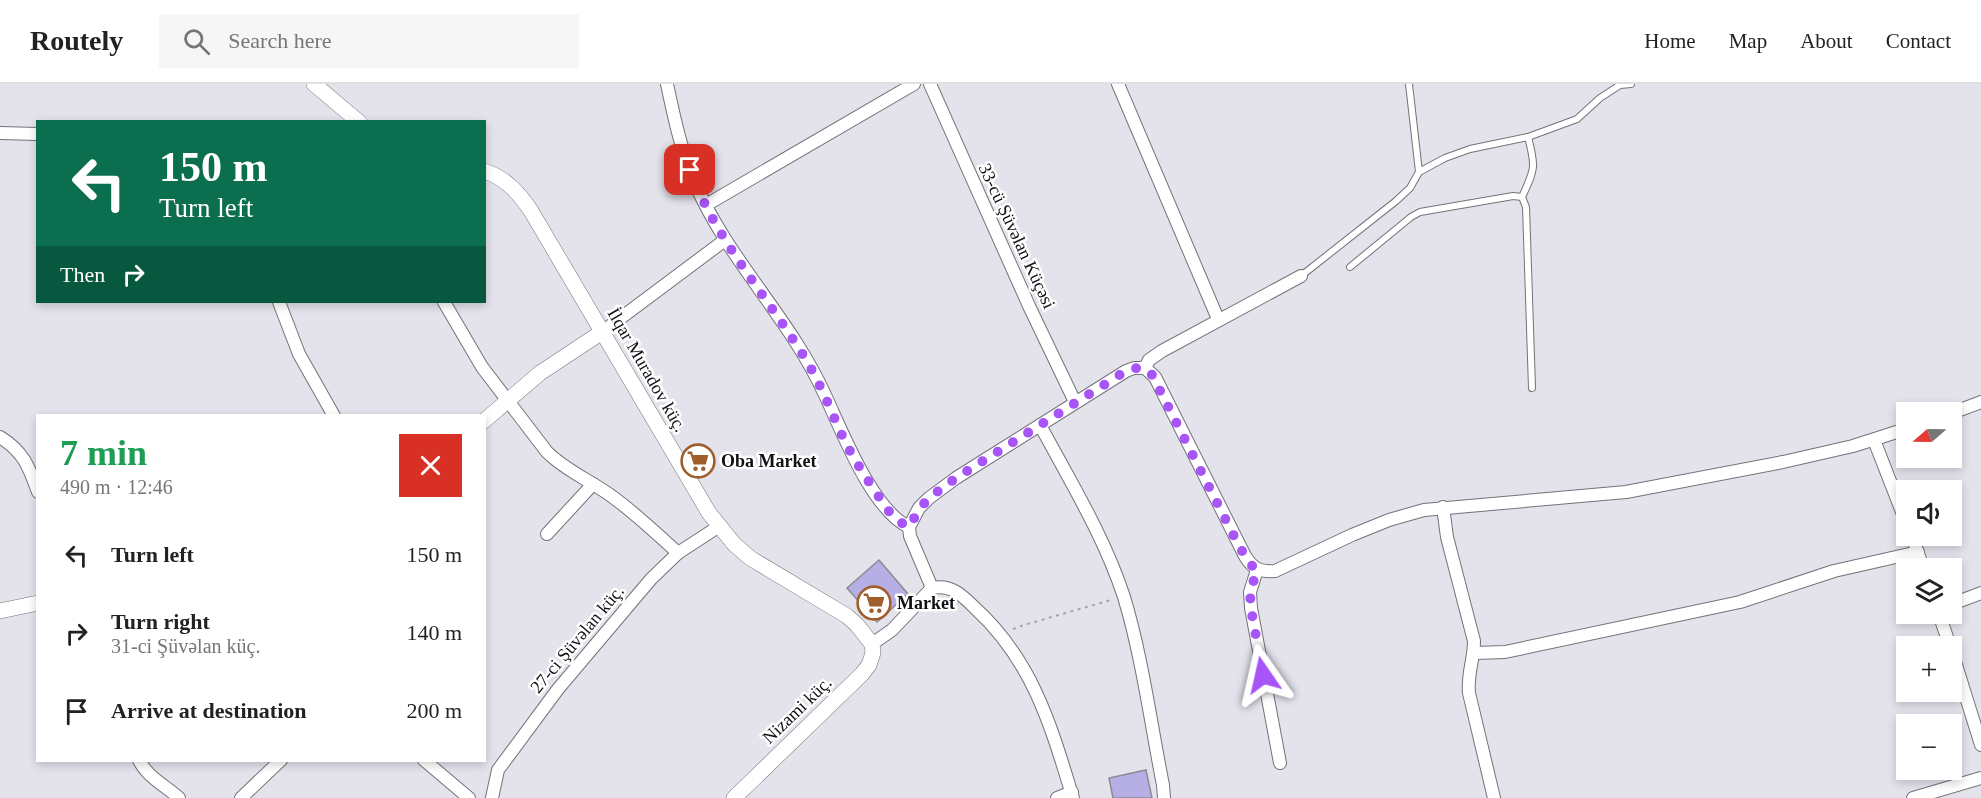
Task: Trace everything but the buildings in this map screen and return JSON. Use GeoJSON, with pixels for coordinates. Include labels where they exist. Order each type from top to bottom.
{"type":"FeatureCollection","features":[{"type":"Feature","properties":{"kind":"street"},"geometry":{"type":"LineString","coordinates":[[314,84],[357,120]]}},
{"type":"Feature","properties":{"kind":"street"},"geometry":{"type":"LineString","coordinates":[[667,84],[686,158],[706,205],[725,240],[804,356],[825,394],[858,466],[890,514],[909,527]]}},
{"type":"Feature","properties":{"kind":"street"},"geometry":{"type":"LineString","coordinates":[[706,205],[914,84]]}},
{"type":"Feature","properties":{"kind":"street","name":"33-cü Şüvəlan Küçəsi"},"geometry":{"type":"LineString","coordinates":[[930,84],[1019,286],[1075,402]]}},
{"type":"Feature","properties":{"kind":"street"},"geometry":{"type":"LineString","coordinates":[[1118,84],[1218,319]]}},
{"type":"Feature","properties":{"kind":"street"},"geometry":{"type":"LineString","coordinates":[[0,133],[36,134]]}},
{"type":"Feature","properties":{"kind":"street","name":"İlqar Muradov küç."},"geometry":{"type":"LineString","coordinates":[[486,172],[503,180],[521,197],[688,481],[718,527],[750,558],[847,616],[865,633],[872,644]]}},
{"type":"Feature","properties":{"kind":"street"},"geometry":{"type":"LineString","coordinates":[[486,419],[540,373],[602,332],[725,240]]}},
{"type":"Feature","properties":{"kind":"street"},"geometry":{"type":"LineString","coordinates":[[1145,369],[1149,360],[1161,351],[1301,276]]}},
{"type":"Feature","properties":{"kind":"street"},"geometry":{"type":"LineString","coordinates":[[279,303],[299,354],[333,414]]}},
{"type":"Feature","properties":{"kind":"street"},"geometry":{"type":"LineString","coordinates":[[445,303],[472,351],[507,402],[554,459],[593,483],[637,516],[678,553]]}},
{"type":"Feature","properties":{"kind":"street"},"geometry":{"type":"LineString","coordinates":[[932,588],[911,543],[909,527],[929,498],[973,466],[1134,368],[1145,369],[1151,373],[1158,384],[1239,546],[1250,564],[1257,570],[1275,571],[1389,520],[1424,510],[1626,492],[1783,462],[1896,432]]}},
{"type":"Feature","properties":{"kind":"street"},"geometry":{"type":"LineString","coordinates":[[1962,409],[1981,402]]}},
{"type":"Feature","properties":{"kind":"street"},"geometry":{"type":"LineString","coordinates":[[1040,425],[1092,522],[1124,597],[1132,626],[1164,798]]}},
{"type":"Feature","properties":{"kind":"street"},"geometry":{"type":"LineString","coordinates":[[0,437],[19,450],[36,487]]}},
{"type":"Feature","properties":{"kind":"street"},"geometry":{"type":"LineString","coordinates":[[1874,440],[1896,496]]}},
{"type":"Feature","properties":{"kind":"street"},"geometry":{"type":"LineString","coordinates":[[547,534],[593,483]]}},
{"type":"Feature","properties":{"kind":"street"},"geometry":{"type":"LineString","coordinates":[[1443,507],[1447,537],[1472,627],[1474,653],[1468,678],[1469,693],[1494,798]]}},
{"type":"Feature","properties":{"kind":"street","name":"27-ci Şüvəlan küç."},"geometry":{"type":"LineString","coordinates":[[492,798],[498,770],[544,707],[645,585],[678,553],[718,527]]}},
{"type":"Feature","properties":{"kind":"street"},"geometry":{"type":"LineString","coordinates":[[1915,546],[1919,558]]}},
{"type":"Feature","properties":{"kind":"street"},"geometry":{"type":"LineString","coordinates":[[1474,653],[1505,652],[1740,602],[1834,571],[1917,552]]}},
{"type":"Feature","properties":{"kind":"street"},"geometry":{"type":"LineString","coordinates":[[1257,570],[1250,592],[1251,609],[1280,763]]}},
{"type":"Feature","properties":{"kind":"street"},"geometry":{"type":"LineString","coordinates":[[872,644],[892,630],[932,588],[948,587],[956,591],[1004,636],[1039,696],[1053,730],[1072,795],[1057,798]]}},
{"type":"Feature","properties":{"kind":"street"},"geometry":{"type":"LineString","coordinates":[[1962,600],[1981,593]]}},
{"type":"Feature","properties":{"kind":"street"},"geometry":{"type":"LineString","coordinates":[[0,611],[36,603]]}},
{"type":"Feature","properties":{"kind":"street","name":"Nizami küç."},"geometry":{"type":"LineString","coordinates":[[734,798],[862,674],[872,659],[872,644]]}},
{"type":"Feature","properties":{"kind":"street"},"geometry":{"type":"LineString","coordinates":[[1962,684],[1981,745]]}},
{"type":"Feature","properties":{"kind":"street"},"geometry":{"type":"LineString","coordinates":[[140,762],[152,778],[169,788],[179,798]]}},
{"type":"Feature","properties":{"kind":"street"},"geometry":{"type":"LineString","coordinates":[[240,798],[279,762]]}},
{"type":"Feature","properties":{"kind":"street"},"geometry":{"type":"LineString","coordinates":[[426,762],[469,798]]}},
{"type":"Feature","properties":{"kind":"street"},"geometry":{"type":"LineString","coordinates":[[1913,798],[1981,778]]}},
{"type":"Feature","properties":{"kind":"lane"},"geometry":{"type":"LineString","coordinates":[[1408,84],[1419,172]]}},
{"type":"Feature","properties":{"kind":"lane"},"geometry":{"type":"LineString","coordinates":[[1301,276],[1396,201],[1410,188],[1419,172],[1445,158],[1470,149],[1528,137],[1577,119],[1600,98],[1620,85],[1631,84]]}},
{"type":"Feature","properties":{"kind":"lane"},"geometry":{"type":"LineString","coordinates":[[1528,137],[1534,173],[1522,197],[1526,207],[1532,388]]}},
{"type":"Feature","properties":{"kind":"lane"},"geometry":{"type":"LineString","coordinates":[[1350,267],[1420,212],[1513,196],[1522,197]]}},
{"type":"Feature","properties":{"kind":"path"},"geometry":{"type":"LineString","coordinates":[[1004,636],[1024,624],[1124,597]]}},
{"type":"Feature","properties":{"kind":"place","name":"Oba Market"},"geometry":{"type":"Point","coordinates":[698,461]}},
{"type":"Feature","properties":{"kind":"place","name":"Market"},"geometry":{"type":"Point","coordinates":[874,603]}},
{"type":"Feature","properties":{"kind":"route"},"geometry":{"type":"LineString","coordinates":[[690,170],[725,240],[816,376],[858,466],[890,514],[909,527],[929,498],[973,466],[1126,371],[1139,368],[1151,373],[1239,546],[1250,564],[1257,570],[1250,592],[1263,675]]}}]}
